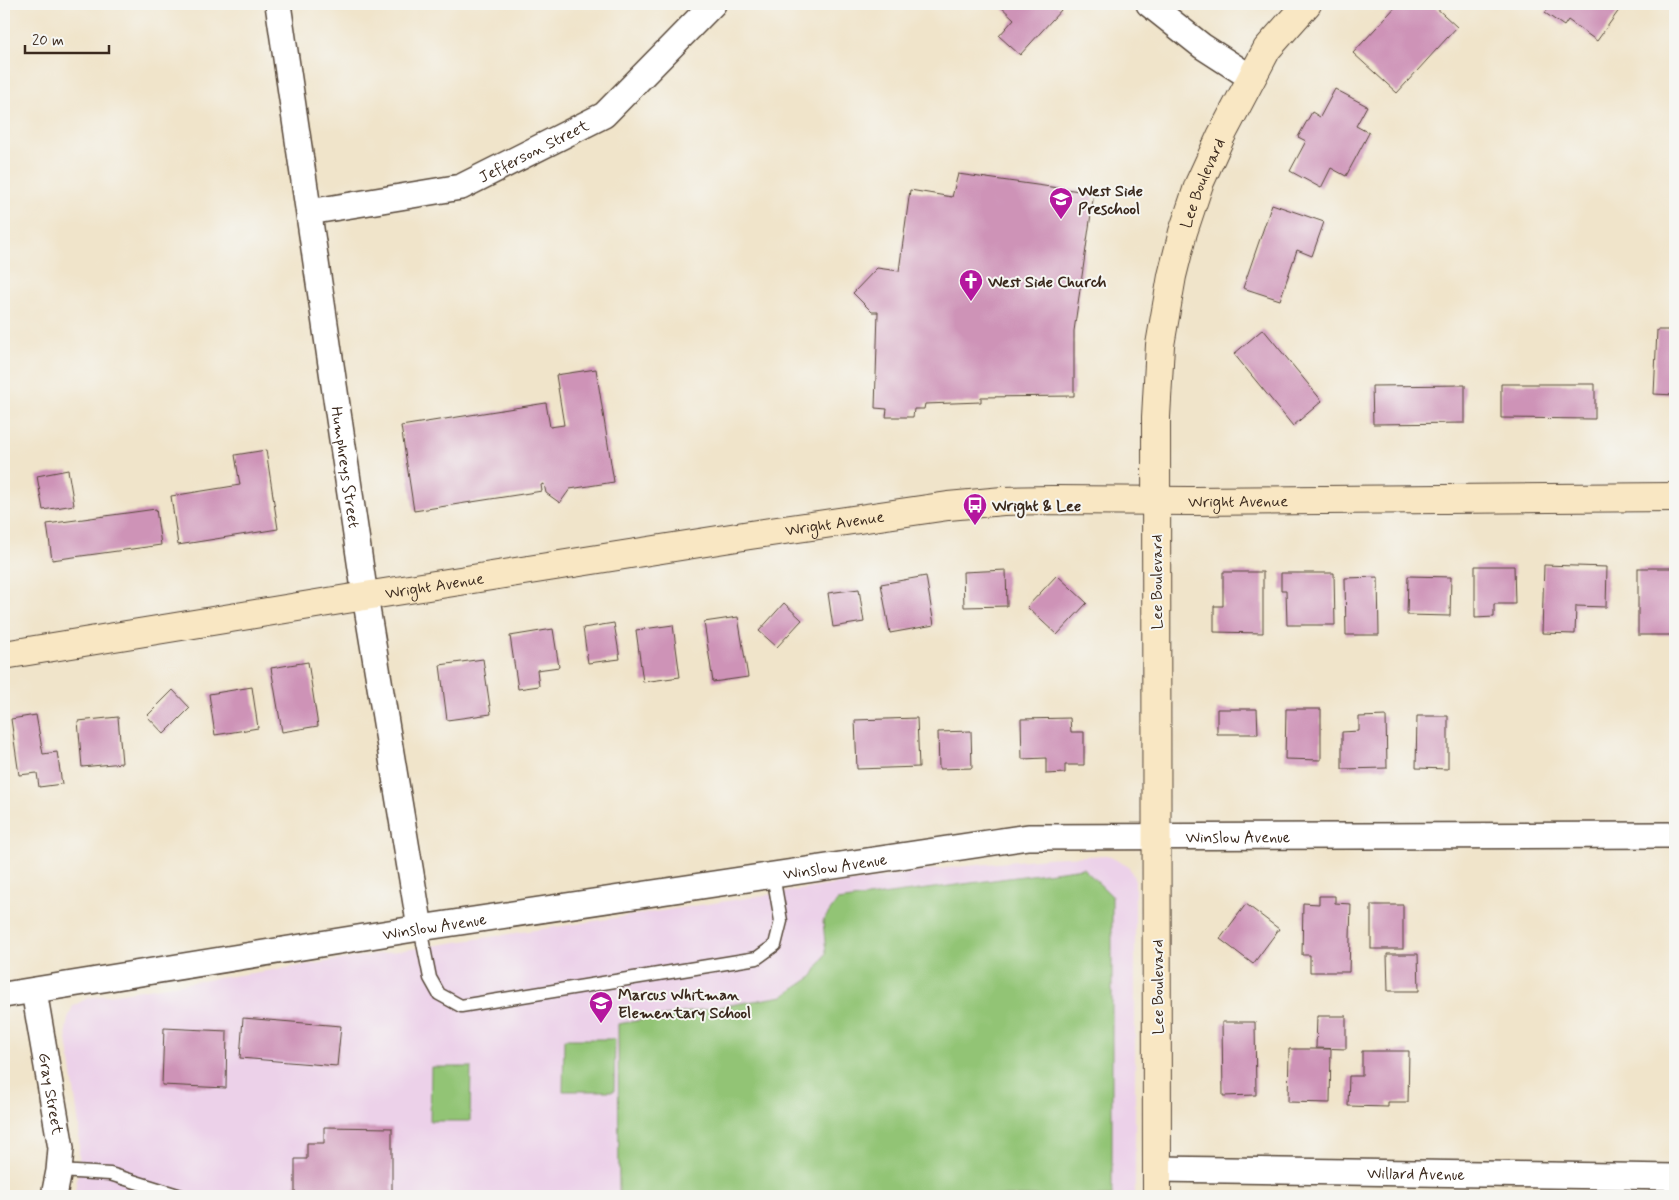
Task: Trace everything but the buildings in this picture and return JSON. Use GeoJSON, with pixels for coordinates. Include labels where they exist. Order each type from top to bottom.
{"type":"FeatureCollection","features":[{"type":"Feature","properties":{"kind":"street","name":"Humphreys Street"},"geometry":{"type":"LineString","coordinates":[[278,4],[365,596],[420,928]]}},
{"type":"Feature","properties":{"kind":"street","name":"Jefferson Street"},"geometry":{"type":"LineString","coordinates":[[309,212],[461,187],[604,115],[713,4]]}},
{"type":"Feature","properties":{"kind":"street"},"geometry":{"type":"LineString","coordinates":[[1149,4],[1202,46],[1250,77]]}},
{"type":"Feature","properties":{"kind":"street","name":"Lee Boulevard"},"geometry":{"type":"LineString","coordinates":[[1157,1196],[1156,417],[1160,345],[1172,276],[1183,232],[1199,184],[1250,77],[1267,49],[1307,4]]}},
{"type":"Feature","properties":{"kind":"street","name":"Wright Avenue"},"geometry":{"type":"LineString","coordinates":[[4,656],[365,596],[750,535],[948,506],[1003,501],[1052,500],[1200,501],[1675,497]]}},
{"type":"Feature","properties":{"kind":"street","name":"Winslow Avenue"},"geometry":{"type":"LineString","coordinates":[[4,995],[420,928],[1028,837],[1675,835]]}},
{"type":"Feature","properties":{"kind":"street","name":"Gray Street"},"geometry":{"type":"LineString","coordinates":[[34,991],[61,1148],[54,1196]]}},
{"type":"Feature","properties":{"kind":"street","name":"Willard Avenue"},"geometry":{"type":"LineString","coordinates":[[1157,1168],[1675,1178]]}},
{"type":"Feature","properties":{"kind":"lane"},"geometry":{"type":"LineString","coordinates":[[420,928],[430,978],[439,994],[461,1006],[757,958],[775,945],[781,920],[773,875]]}},
{"type":"Feature","properties":{"kind":"lane"},"geometry":{"type":"LineString","coordinates":[[59,1172],[110,1174],[181,1196]]}},
{"type":"Feature","properties":{"kind":"shaded area","name":"Marcus Whitman Elementary School"},"geometry":{"type":"Polygon","coordinates":[[[1107,855],[1129,867],[1135,880],[1135,1196],[74,1196],[79,1167],[79,1126],[66,1031],[68,1018],[73,1006],[88,998],[937,869],[1046,858],[1107,855]]]}},
{"type":"Feature","properties":{"kind":"green space"},"geometry":{"type":"Polygon","coordinates":[[[1083,868],[1112,896],[1112,1196],[619,1196],[618,1024],[783,996],[813,976],[826,953],[823,921],[837,901],[1083,868]]]}},
{"type":"Feature","properties":{"kind":"green space"},"geometry":{"type":"Polygon","coordinates":[[[564,1039],[615,1039],[614,1091],[563,1091],[564,1039]]]}},
{"type":"Feature","properties":{"kind":"green space"},"geometry":{"type":"Polygon","coordinates":[[[431,1067],[471,1067],[470,1121],[430,1121],[431,1067]]]}},
{"type":"Feature","properties":{"kind":"place","name":"West Side Preschool"},"geometry":{"type":"Point","coordinates":[1061,220]}},
{"type":"Feature","properties":{"kind":"place","name":"West Side Church"},"geometry":{"type":"Point","coordinates":[971,302]}},
{"type":"Feature","properties":{"kind":"place","name":"Wright & Lee"},"geometry":{"type":"Point","coordinates":[975,526]}},
{"type":"Feature","properties":{"kind":"place","name":"Marcus Whitman Elementary School"},"geometry":{"type":"Point","coordinates":[601,1024]}}]}
